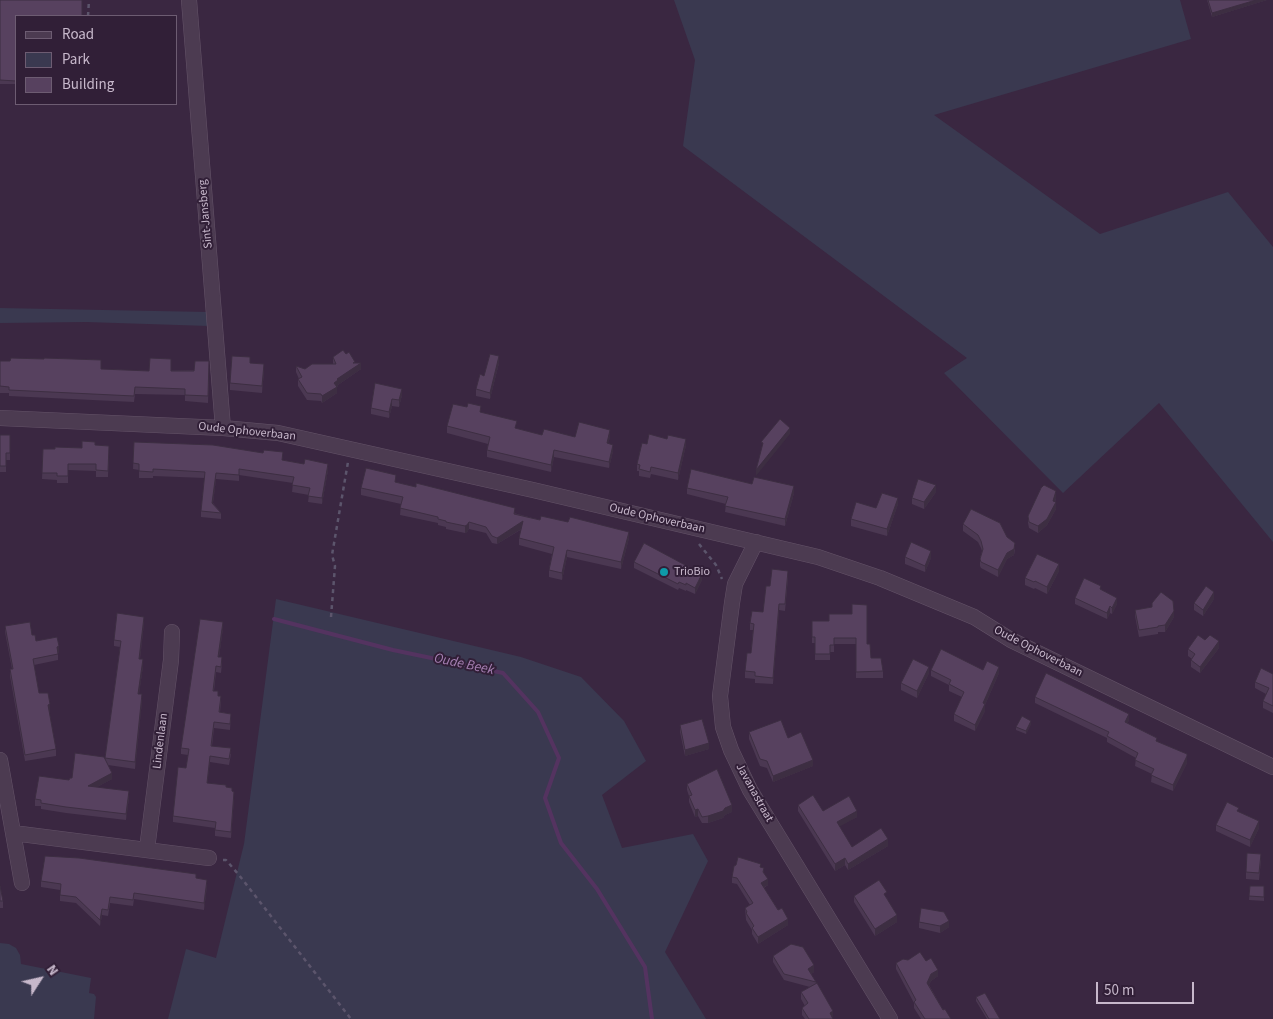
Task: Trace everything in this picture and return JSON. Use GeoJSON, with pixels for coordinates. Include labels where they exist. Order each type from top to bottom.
{"type":"FeatureCollection","features":[{"type":"Feature","properties":{"kind":"street","name":"Sint-Jansberg"},"geometry":{"type":"LineString","coordinates":[[189,0],[223,428]]}},
{"type":"Feature","properties":{"kind":"street","name":"Oude Ophoverbaan"},"geometry":{"type":"LineString","coordinates":[[0,418],[223,428],[278,433],[351,448],[818,557],[880,578],[974,617],[1010,640],[1273,767]]}},
{"type":"Feature","properties":{"kind":"street","name":"Javanastraat"},"geometry":{"type":"LineString","coordinates":[[756,542],[735,584],[720,696],[723,727],[731,750],[750,790],[890,1019]]}},
{"type":"Feature","properties":{"kind":"street","name":"Lindenlaan"},"geometry":{"type":"LineString","coordinates":[[147,849],[171,660],[172,632]]}},
{"type":"Feature","properties":{"kind":"street"},"geometry":{"type":"LineString","coordinates":[[0,760],[22,883]]}},
{"type":"Feature","properties":{"kind":"street"},"geometry":{"type":"LineString","coordinates":[[13,834],[209,858]]}},
{"type":"Feature","properties":{"kind":"path"},"geometry":{"type":"LineString","coordinates":[[88,15],[89,0]]}},
{"type":"Feature","properties":{"kind":"path"},"geometry":{"type":"LineString","coordinates":[[331,617],[335,566],[332,555],[351,448]]}},
{"type":"Feature","properties":{"kind":"path"},"geometry":{"type":"LineString","coordinates":[[698,543],[716,565],[722,580]]}},
{"type":"Feature","properties":{"kind":"path"},"geometry":{"type":"LineString","coordinates":[[209,858],[226,860],[351,1019]]}},
{"type":"Feature","properties":{"kind":"green space"},"geometry":{"type":"Polygon","coordinates":[[[674,0],[1180,0],[1191,39],[934,115],[1100,234],[1228,192],[1273,247],[1273,542],[1159,403],[1063,493],[944,373],[967,358],[683,146],[695,60],[674,0]]]}},
{"type":"Feature","properties":{"kind":"green space"},"geometry":{"type":"Polygon","coordinates":[[[0,308],[208,312],[209,326],[86,322],[0,323],[0,308]]]}},
{"type":"Feature","properties":{"kind":"green space"},"geometry":{"type":"Polygon","coordinates":[[[276,599],[521,657],[581,677],[624,721],[646,761],[602,795],[622,848],[693,834],[708,861],[665,952],[706,1019],[168,1019],[186,949],[216,958],[244,844],[276,599]]]}},
{"type":"Feature","properties":{"kind":"green space"},"geometry":{"type":"Polygon","coordinates":[[[0,943],[9,944],[16,948],[20,955],[21,964],[91,978],[89,993],[94,994],[96,997],[94,1019],[0,1019],[0,943]]]}},
{"type":"Feature","properties":{"kind":"building"},"geometry":{"type":"Polygon","coordinates":[[[0,0],[82,0],[82,15],[15,15],[15,81],[0,80],[0,0]]]}},
{"type":"Feature","properties":{"kind":"building"},"geometry":{"type":"Polygon","coordinates":[[[1208,0],[1256,0],[1212,13],[1208,0]]]}},
{"type":"Feature","properties":{"kind":"building"},"geometry":{"type":"Polygon","coordinates":[[[343,350],[346,354],[349,352],[355,362],[353,363],[361,363],[337,379],[334,383],[337,387],[322,396],[321,394],[307,393],[298,379],[302,377],[296,366],[305,369],[312,364],[336,364],[333,357],[343,350]]]}},
{"type":"Feature","properties":{"kind":"building"},"geometry":{"type":"Polygon","coordinates":[[[490,354],[499,356],[490,393],[476,389],[480,374],[484,376],[490,354]]]}},
{"type":"Feature","properties":{"kind":"building"},"geometry":{"type":"Polygon","coordinates":[[[232,356],[250,357],[250,363],[264,364],[262,386],[230,383],[232,356]]]}},
{"type":"Feature","properties":{"kind":"building"},"geometry":{"type":"Polygon","coordinates":[[[11,358],[101,360],[101,369],[149,371],[150,358],[171,359],[171,371],[194,371],[195,361],[209,361],[208,396],[185,395],[185,389],[135,387],[134,396],[9,390],[9,387],[0,386],[0,361],[10,361],[11,358]]]}},
{"type":"Feature","properties":{"kind":"building"},"geometry":{"type":"Polygon","coordinates":[[[375,383],[402,389],[399,400],[392,399],[389,412],[371,408],[375,383]]]}},
{"type":"Feature","properties":{"kind":"building"},"geometry":{"type":"Polygon","coordinates":[[[468,403],[481,406],[480,412],[517,421],[515,428],[542,435],[544,429],[575,437],[579,422],[610,430],[607,443],[613,445],[609,462],[554,450],[551,465],[487,450],[490,437],[447,426],[453,404],[467,407],[468,403]]]}},
{"type":"Feature","properties":{"kind":"building"},"geometry":{"type":"Polygon","coordinates":[[[780,419],[790,428],[756,470],[763,443],[761,442],[780,419]]]}},
{"type":"Feature","properties":{"kind":"building"},"geometry":{"type":"Polygon","coordinates":[[[649,434],[667,439],[668,435],[686,439],[678,473],[651,467],[650,472],[639,469],[640,465],[637,464],[642,443],[647,444],[649,434]]]}},
{"type":"Feature","properties":{"kind":"building"},"geometry":{"type":"Polygon","coordinates":[[[0,435],[10,435],[10,453],[6,453],[6,466],[0,466],[0,435]]]}},
{"type":"Feature","properties":{"kind":"building"},"geometry":{"type":"Polygon","coordinates":[[[82,441],[95,442],[95,445],[109,446],[108,471],[96,470],[96,464],[68,464],[68,476],[57,476],[57,473],[42,473],[43,449],[55,449],[55,447],[82,448],[82,441]]]}},
{"type":"Feature","properties":{"kind":"building"},"geometry":{"type":"Polygon","coordinates":[[[134,442],[213,445],[263,453],[264,450],[283,452],[282,460],[304,464],[305,459],[328,464],[322,498],[308,496],[310,488],[292,485],[294,477],[239,469],[239,475],[216,473],[212,503],[221,513],[201,511],[205,472],[153,469],[153,472],[139,471],[139,464],[133,463],[134,442]]]}},
{"type":"Feature","properties":{"kind":"building"},"geometry":{"type":"Polygon","coordinates":[[[366,468],[396,475],[395,482],[416,487],[416,483],[515,508],[514,514],[540,520],[541,516],[568,522],[570,517],[629,532],[621,562],[567,550],[562,573],[549,570],[554,547],[519,538],[523,521],[497,538],[492,536],[486,527],[469,522],[465,526],[446,522],[438,519],[438,517],[400,508],[403,497],[361,488],[366,468]]]}},
{"type":"Feature","properties":{"kind":"building"},"geometry":{"type":"Polygon","coordinates":[[[691,469],[752,484],[754,477],[794,486],[785,519],[725,506],[728,497],[687,488],[691,469]]]}},
{"type":"Feature","properties":{"kind":"building"},"geometry":{"type":"Polygon","coordinates":[[[918,479],[936,485],[924,502],[912,498],[918,479]]]}},
{"type":"Feature","properties":{"kind":"building"},"geometry":{"type":"Polygon","coordinates":[[[1044,485],[1056,491],[1053,501],[1056,502],[1047,519],[1038,526],[1029,522],[1028,516],[1044,485]]]}},
{"type":"Feature","properties":{"kind":"building"},"geometry":{"type":"Polygon","coordinates":[[[882,493],[898,498],[887,529],[851,519],[856,502],[876,508],[882,493]]]}},
{"type":"Feature","properties":{"kind":"building"},"geometry":{"type":"Polygon","coordinates":[[[971,509],[1000,523],[1007,537],[1015,543],[1014,549],[1007,553],[998,570],[981,562],[983,549],[981,541],[978,535],[963,524],[971,509]]]}},
{"type":"Feature","properties":{"kind":"building"},"geometry":{"type":"Polygon","coordinates":[[[911,542],[931,551],[925,566],[905,557],[911,542]]]}},
{"type":"Feature","properties":{"kind":"building","name":"TrioBio"},"geometry":{"type":"Polygon","coordinates":[[[644,543],[702,574],[695,588],[686,583],[686,585],[679,582],[678,584],[634,562],[644,543]]]}},
{"type":"Feature","properties":{"kind":"building"},"geometry":{"type":"Polygon","coordinates":[[[1037,554],[1059,564],[1047,587],[1025,578],[1037,554]]]}},
{"type":"Feature","properties":{"kind":"building"},"geometry":{"type":"Polygon","coordinates":[[[772,569],[788,571],[785,604],[779,604],[773,678],[755,676],[755,672],[745,671],[747,653],[751,653],[754,624],[750,623],[752,611],[763,612],[766,586],[770,586],[772,569]]]}},
{"type":"Feature","properties":{"kind":"building"},"geometry":{"type":"Polygon","coordinates":[[[1084,578],[1101,586],[1100,589],[1117,598],[1107,613],[1075,598],[1084,578]]]}},
{"type":"Feature","properties":{"kind":"building"},"geometry":{"type":"Polygon","coordinates":[[[1206,586],[1214,592],[1203,610],[1194,603],[1206,586]]]}},
{"type":"Feature","properties":{"kind":"building"},"geometry":{"type":"Polygon","coordinates":[[[1161,592],[1173,601],[1174,611],[1165,625],[1139,630],[1135,610],[1152,607],[1152,603],[1161,592]]]}},
{"type":"Feature","properties":{"kind":"building"},"geometry":{"type":"Polygon","coordinates":[[[852,604],[867,605],[867,644],[870,644],[871,658],[881,658],[883,671],[856,672],[856,638],[834,638],[834,645],[830,645],[830,654],[815,654],[815,637],[812,637],[812,621],[829,621],[829,614],[852,614],[852,604]]]}},
{"type":"Feature","properties":{"kind":"building"},"geometry":{"type":"Polygon","coordinates":[[[117,613],[144,617],[139,659],[143,659],[138,694],[142,694],[135,762],[105,758],[121,641],[114,640],[117,613]]]}},
{"type":"Feature","properties":{"kind":"building"},"geometry":{"type":"Polygon","coordinates":[[[200,619],[223,622],[218,657],[222,657],[221,667],[216,666],[213,691],[218,691],[218,696],[221,696],[219,712],[231,714],[230,724],[214,722],[211,746],[231,748],[229,759],[210,756],[207,783],[226,785],[226,787],[232,788],[234,792],[231,832],[215,830],[216,822],[173,816],[178,767],[186,768],[189,749],[181,748],[200,619]]]}},
{"type":"Feature","properties":{"kind":"building"},"geometry":{"type":"Polygon","coordinates":[[[30,622],[32,635],[35,635],[36,641],[57,637],[59,646],[57,647],[58,654],[33,659],[39,693],[48,693],[50,704],[48,705],[56,749],[25,755],[10,669],[13,669],[5,626],[30,622]]]}},
{"type":"Feature","properties":{"kind":"building"},"geometry":{"type":"Polygon","coordinates":[[[1198,635],[1205,640],[1210,635],[1219,641],[1200,667],[1191,660],[1195,654],[1188,649],[1198,635]]]}},
{"type":"Feature","properties":{"kind":"building"},"geometry":{"type":"Polygon","coordinates":[[[941,649],[983,670],[987,661],[999,667],[975,725],[954,714],[964,692],[949,684],[951,680],[931,670],[941,649]]]}},
{"type":"Feature","properties":{"kind":"building"},"geometry":{"type":"Polygon","coordinates":[[[913,659],[929,667],[917,691],[901,683],[913,659]]]}},
{"type":"Feature","properties":{"kind":"building"},"geometry":{"type":"Polygon","coordinates":[[[1261,668],[1273,674],[1273,706],[1263,701],[1269,688],[1255,682],[1261,668]]]}},
{"type":"Feature","properties":{"kind":"building"},"geometry":{"type":"Polygon","coordinates":[[[1046,673],[1129,714],[1125,722],[1157,738],[1156,741],[1187,754],[1173,785],[1151,775],[1154,769],[1135,760],[1138,753],[1107,736],[1109,732],[1035,697],[1046,673]]]}},
{"type":"Feature","properties":{"kind":"building"},"geometry":{"type":"Polygon","coordinates":[[[1022,716],[1031,721],[1026,731],[1016,727],[1022,716]]]}},
{"type":"Feature","properties":{"kind":"building"},"geometry":{"type":"Polygon","coordinates":[[[702,719],[709,743],[685,750],[680,725],[702,719]]]}},
{"type":"Feature","properties":{"kind":"building"},"geometry":{"type":"Polygon","coordinates":[[[781,720],[788,738],[801,732],[813,760],[773,776],[767,761],[760,759],[749,732],[781,720]]]}},
{"type":"Feature","properties":{"kind":"building"},"geometry":{"type":"Polygon","coordinates":[[[75,753],[104,757],[112,773],[88,786],[129,791],[126,814],[41,803],[41,800],[35,799],[39,776],[69,780],[72,778],[75,753]]]}},
{"type":"Feature","properties":{"kind":"building"},"geometry":{"type":"Polygon","coordinates":[[[717,769],[732,805],[723,811],[702,817],[698,809],[695,810],[689,796],[692,795],[687,784],[717,769]]]}},
{"type":"Feature","properties":{"kind":"building"},"geometry":{"type":"Polygon","coordinates":[[[813,795],[823,811],[849,796],[857,811],[837,822],[852,847],[881,828],[888,839],[848,864],[845,858],[835,864],[798,805],[813,795]]]}},
{"type":"Feature","properties":{"kind":"building"},"geometry":{"type":"Polygon","coordinates":[[[1227,802],[1239,808],[1237,811],[1259,821],[1250,840],[1216,825],[1227,802]]]}},
{"type":"Feature","properties":{"kind":"building"},"geometry":{"type":"Polygon","coordinates":[[[1247,853],[1261,854],[1259,873],[1246,872],[1247,853]]]}},
{"type":"Feature","properties":{"kind":"building"},"geometry":{"type":"Polygon","coordinates":[[[45,856],[79,858],[196,874],[196,878],[207,880],[204,903],[134,893],[133,900],[110,897],[108,910],[102,909],[100,920],[76,897],[60,895],[61,884],[41,881],[45,856]]]}},
{"type":"Feature","properties":{"kind":"building"},"geometry":{"type":"Polygon","coordinates":[[[738,857],[761,864],[760,867],[764,868],[763,872],[768,879],[761,883],[778,910],[782,908],[788,919],[758,937],[752,928],[754,926],[745,908],[753,903],[737,878],[732,877],[738,857]]]}},
{"type":"Feature","properties":{"kind":"building"},"geometry":{"type":"Polygon","coordinates":[[[879,880],[887,892],[884,894],[897,915],[875,929],[854,896],[879,880]]]}},
{"type":"Feature","properties":{"kind":"building"},"geometry":{"type":"Polygon","coordinates":[[[0,886],[3,901],[0,901],[0,886]]]}},
{"type":"Feature","properties":{"kind":"building"},"geometry":{"type":"Polygon","coordinates":[[[1250,886],[1264,886],[1264,897],[1249,896],[1250,886]]]}},
{"type":"Feature","properties":{"kind":"building"},"geometry":{"type":"Polygon","coordinates":[[[921,908],[944,912],[949,921],[940,926],[919,922],[921,908]]]}},
{"type":"Feature","properties":{"kind":"building"},"geometry":{"type":"Polygon","coordinates":[[[791,944],[803,947],[814,965],[808,969],[816,982],[784,974],[773,956],[791,944]]]}},
{"type":"Feature","properties":{"kind":"building"},"geometry":{"type":"Polygon","coordinates":[[[920,952],[926,961],[931,958],[938,970],[931,974],[927,983],[943,1010],[945,1009],[951,1019],[925,1019],[914,1002],[916,1000],[896,963],[903,959],[908,960],[920,952]]]}},
{"type":"Feature","properties":{"kind":"building"},"geometry":{"type":"Polygon","coordinates":[[[817,983],[833,1011],[830,1013],[833,1019],[809,1019],[802,1008],[808,1003],[801,992],[817,983]]]}},
{"type":"Feature","properties":{"kind":"building"},"geometry":{"type":"Polygon","coordinates":[[[985,993],[1000,1019],[989,1019],[976,997],[985,993]]]}},
{"type":"Feature","properties":{"kind":"waterway","name":"Oude Beek"},"geometry":{"type":"LineString","coordinates":[[274,619],[393,650],[503,673],[538,712],[559,758],[545,798],[561,843],[597,889],[645,967],[652,1019]]}},
{"type":"Feature","properties":{"kind":"place","name":"TrioBio"},"geometry":{"type":"Point","coordinates":[664,572]}}]}
